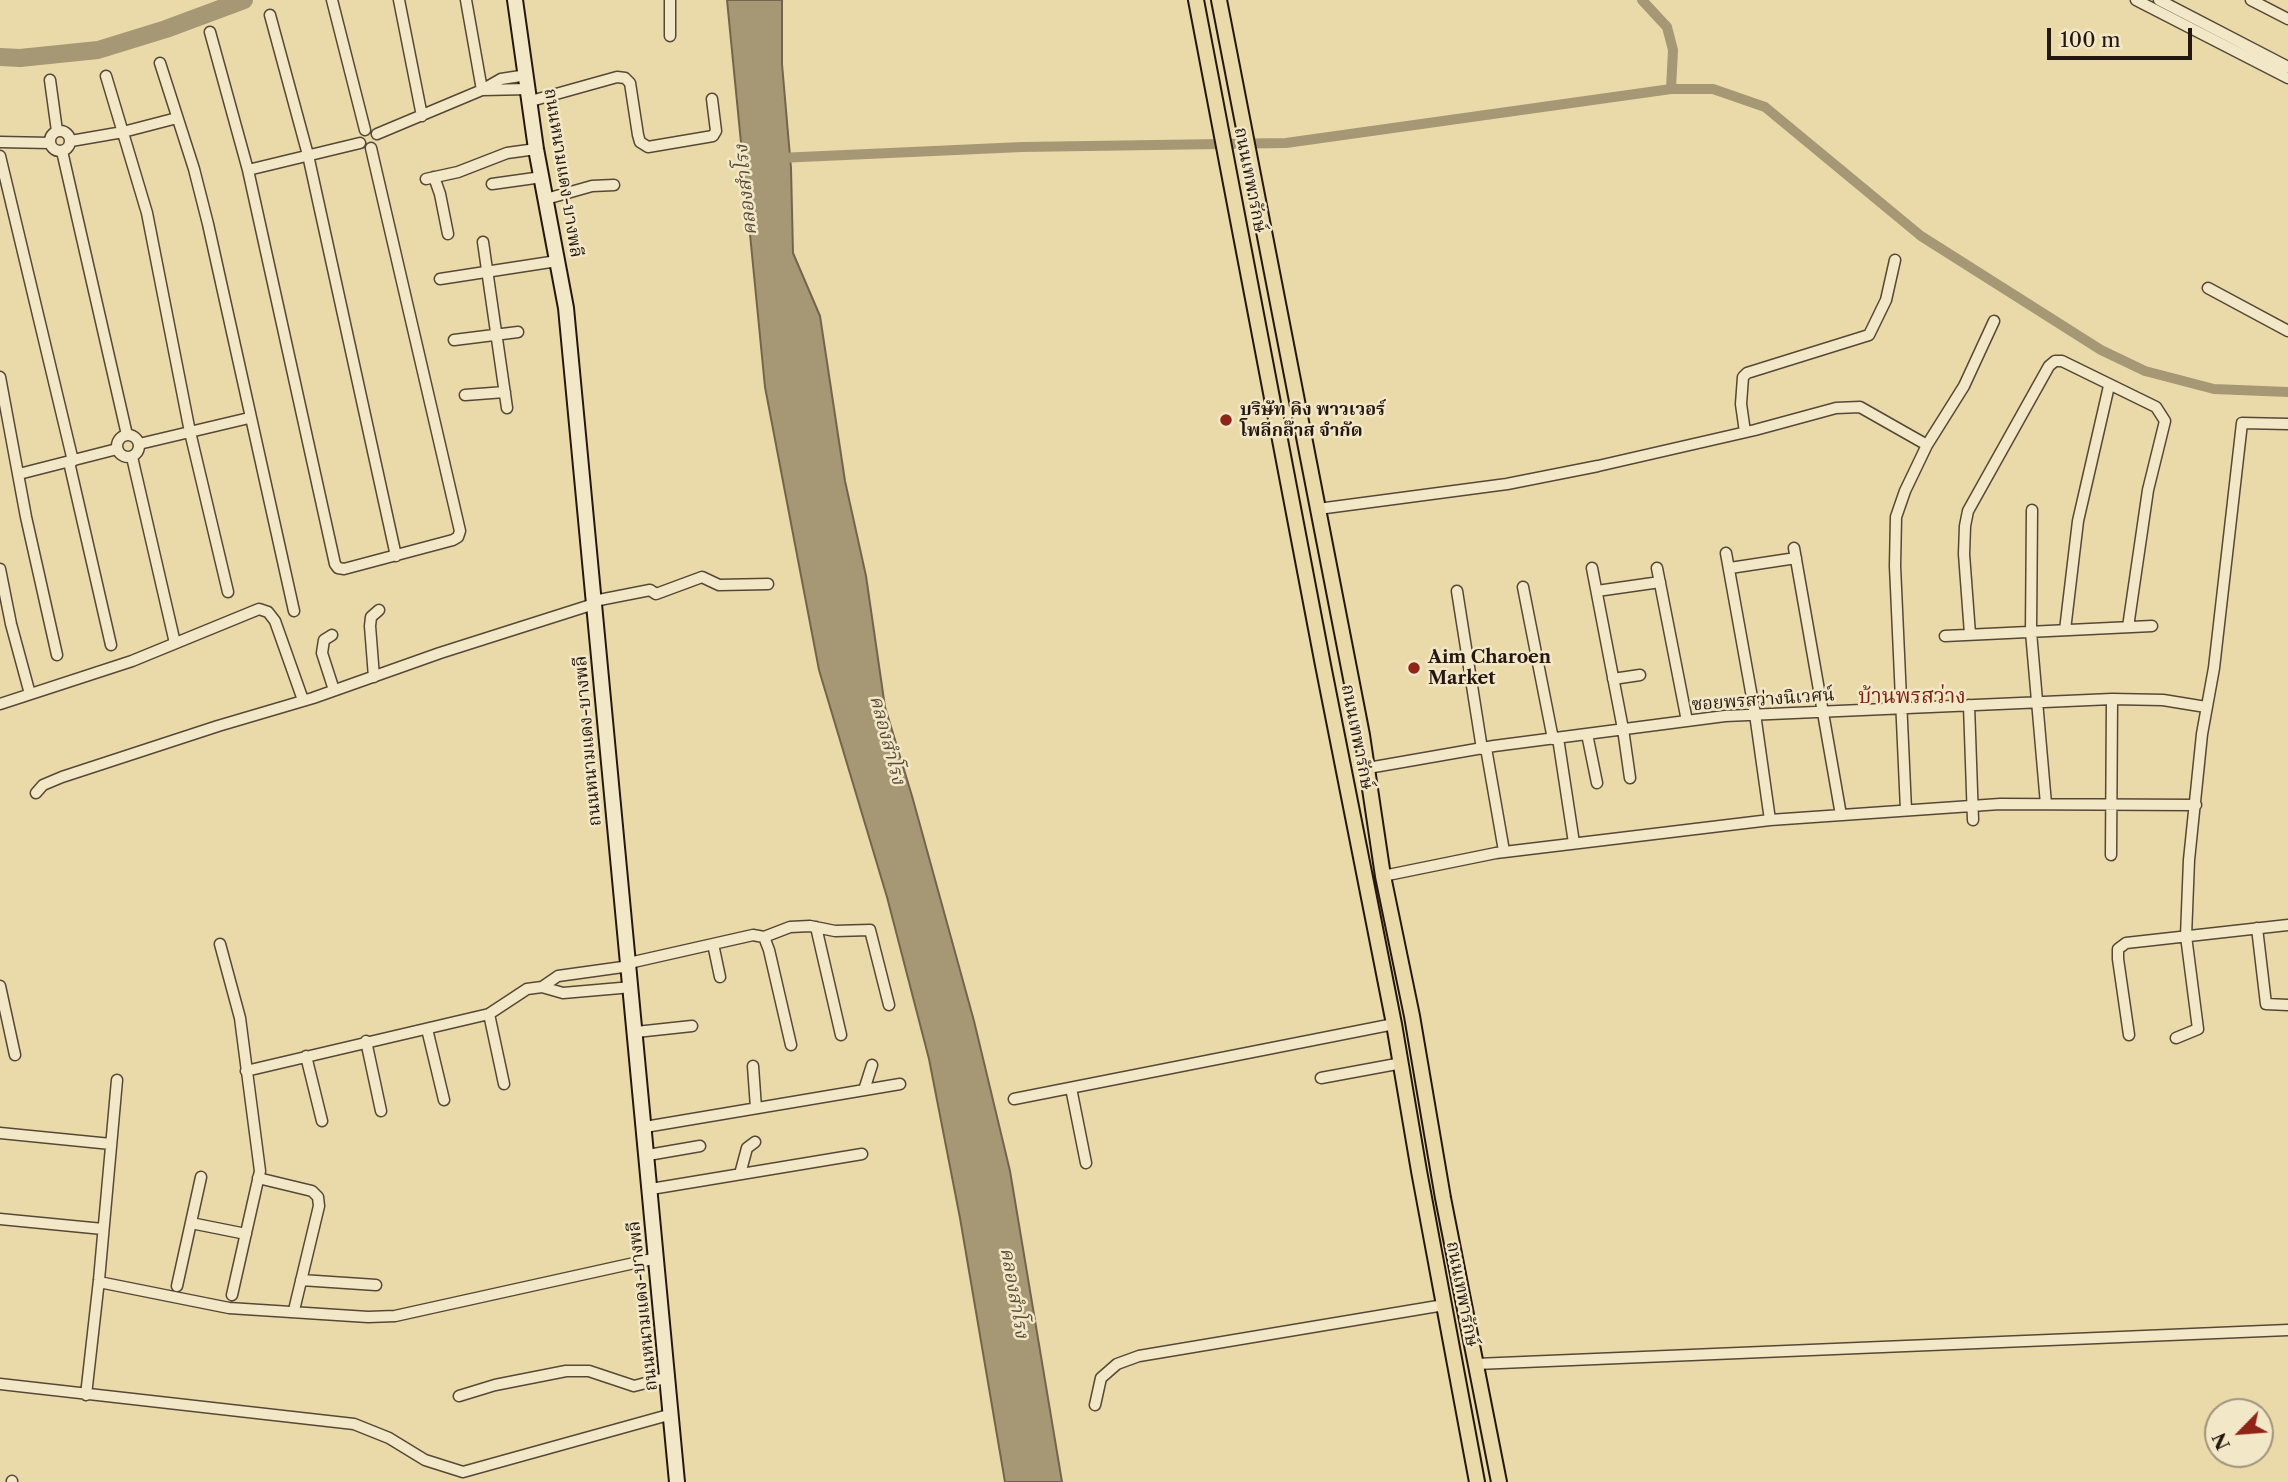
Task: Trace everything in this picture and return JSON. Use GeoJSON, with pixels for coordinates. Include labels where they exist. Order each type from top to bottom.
{"type":"FeatureCollection","features":[{"type":"Feature","properties":{"kind":"main road","name":"ถนนหนามแดง-บางพลี"},"geometry":{"type":"LineString","coordinates":[[515,0],[537,149],[566,308],[677,1482]]}},
{"type":"Feature","properties":{"kind":"main road","name":"ถนนเทพารักษ์"},"geometry":{"type":"LineString","coordinates":[[1196,0],[1402,1063],[1477,1482]]}},
{"type":"Feature","properties":{"kind":"main road","name":"ถนนเทพารักษ์"},"geometry":{"type":"LineString","coordinates":[[1219,0],[1368,768],[1383,876],[1412,1016],[1443,1198],[1499,1482]]}},
{"type":"Feature","properties":{"kind":"street"},"geometry":{"type":"LineString","coordinates":[[332,0],[365,130]]}},
{"type":"Feature","properties":{"kind":"street"},"geometry":{"type":"LineString","coordinates":[[399,0],[422,116]]}},
{"type":"Feature","properties":{"kind":"street"},"geometry":{"type":"LineString","coordinates":[[466,0],[482,90]]}},
{"type":"Feature","properties":{"kind":"street"},"geometry":{"type":"LineString","coordinates":[[670,0],[670,36]]}},
{"type":"Feature","properties":{"kind":"street"},"geometry":{"type":"LineString","coordinates":[[2136,0],[2287,73]]}},
{"type":"Feature","properties":{"kind":"street"},"geometry":{"type":"LineString","coordinates":[[2159,0],[2287,73]]}},
{"type":"Feature","properties":{"kind":"street"},"geometry":{"type":"LineString","coordinates":[[2251,0],[2288,19]]}},
{"type":"Feature","properties":{"kind":"street"},"geometry":{"type":"LineString","coordinates":[[270,15],[308,155],[396,556]]}},
{"type":"Feature","properties":{"kind":"street"},"geometry":{"type":"LineString","coordinates":[[210,32],[248,170],[335,564],[344,569],[453,540],[458,537],[460,531],[371,148]]}},
{"type":"Feature","properties":{"kind":"street"},"geometry":{"type":"LineString","coordinates":[[160,64],[208,224],[293,611]]}},
{"type":"Feature","properties":{"kind":"street"},"geometry":{"type":"LineString","coordinates":[[106,76],[147,213],[190,432],[228,592]]}},
{"type":"Feature","properties":{"kind":"street"},"geometry":{"type":"LineString","coordinates":[[377,134],[482,90],[529,88],[617,77],[625,78],[630,83],[638,135],[640,142],[648,147],[713,136],[716,131],[712,99]]}},
{"type":"Feature","properties":{"kind":"street"},"geometry":{"type":"LineString","coordinates":[[50,80],[57,131]]}},
{"type":"Feature","properties":{"kind":"street"},"geometry":{"type":"LineString","coordinates":[[71,141],[123,132],[177,118]]}},
{"type":"Feature","properties":{"kind":"street"},"geometry":{"type":"LineString","coordinates":[[365,130],[377,134]]}},
{"type":"Feature","properties":{"kind":"street"},"geometry":{"type":"LineString","coordinates":[[360,143],[361,134],[365,130]]}},
{"type":"Feature","properties":{"kind":"street"},"geometry":{"type":"LineString","coordinates":[[57,131],[66,133],[71,141],[62,151],[53,149],[50,143],[52,134],[57,131]]}},
{"type":"Feature","properties":{"kind":"street"},"geometry":{"type":"LineString","coordinates":[[360,143],[371,148],[377,143],[377,134]]}},
{"type":"Feature","properties":{"kind":"street"},"geometry":{"type":"LineString","coordinates":[[0,142],[50,143]]}},
{"type":"Feature","properties":{"kind":"street"},"geometry":{"type":"LineString","coordinates":[[248,170],[360,143]]}},
{"type":"Feature","properties":{"kind":"street"},"geometry":{"type":"LineString","coordinates":[[448,234],[440,194],[430,178],[458,172],[507,153],[537,149]]}},
{"type":"Feature","properties":{"kind":"street"},"geometry":{"type":"LineString","coordinates":[[62,151],[127,435]]}},
{"type":"Feature","properties":{"kind":"street"},"geometry":{"type":"LineString","coordinates":[[0,156],[111,645]]}},
{"type":"Feature","properties":{"kind":"street"},"geometry":{"type":"LineString","coordinates":[[492,184],[542,177]]}},
{"type":"Feature","properties":{"kind":"street"},"geometry":{"type":"LineString","coordinates":[[546,199],[592,186],[614,185]]}},
{"type":"Feature","properties":{"kind":"street"},"geometry":{"type":"LineString","coordinates":[[483,242],[507,408]]}},
{"type":"Feature","properties":{"kind":"street"},"geometry":{"type":"LineString","coordinates":[[1745,432],[1741,404],[1743,377],[1747,373],[1869,335],[1886,300],[1895,260]]}},
{"type":"Feature","properties":{"kind":"street"},"geometry":{"type":"LineString","coordinates":[[440,279],[557,261]]}},
{"type":"Feature","properties":{"kind":"street"},"geometry":{"type":"LineString","coordinates":[[2208,288],[2288,331]]}},
{"type":"Feature","properties":{"kind":"street"},"geometry":{"type":"LineString","coordinates":[[1906,810],[1895,566],[1896,517],[1927,445],[1964,386],[1994,321]]}},
{"type":"Feature","properties":{"kind":"street"},"geometry":{"type":"LineString","coordinates":[[454,340],[518,332]]}},
{"type":"Feature","properties":{"kind":"street"},"geometry":{"type":"LineString","coordinates":[[1970,634],[1964,554],[1968,511],[2055,361],[2062,361],[2156,407],[2165,421],[2148,491],[2129,627]]}},
{"type":"Feature","properties":{"kind":"street"},"geometry":{"type":"LineString","coordinates":[[0,377],[26,517],[57,654]]}},
{"type":"Feature","properties":{"kind":"street"},"geometry":{"type":"LineString","coordinates":[[2065,630],[2078,521],[2109,386]]}},
{"type":"Feature","properties":{"kind":"street"},"geometry":{"type":"LineString","coordinates":[[465,395],[505,392]]}},
{"type":"Feature","properties":{"kind":"street"},"geometry":{"type":"LineString","coordinates":[[1318,509],[1507,484],[1598,467],[1836,408],[1860,407],[1927,445]]}},
{"type":"Feature","properties":{"kind":"street"},"geometry":{"type":"LineString","coordinates":[[139,444],[249,418]]}},
{"type":"Feature","properties":{"kind":"street"},"geometry":{"type":"LineString","coordinates":[[2176,1038],[2198,1029],[2186,936],[2189,860],[2242,424],[2288,424]]}},
{"type":"Feature","properties":{"kind":"street"},"geometry":{"type":"LineString","coordinates":[[127,435],[135,438],[139,444],[138,451],[132,457]]}},
{"type":"Feature","properties":{"kind":"street"},"geometry":{"type":"LineString","coordinates":[[117,449],[120,439],[127,435]]}},
{"type":"Feature","properties":{"kind":"street"},"geometry":{"type":"LineString","coordinates":[[19,474],[117,449]]}},
{"type":"Feature","properties":{"kind":"street"},"geometry":{"type":"LineString","coordinates":[[117,449],[123,456],[132,457]]}},
{"type":"Feature","properties":{"kind":"street"},"geometry":{"type":"LineString","coordinates":[[132,457],[175,643]]}},
{"type":"Feature","properties":{"kind":"street"},"geometry":{"type":"LineString","coordinates":[[2032,510],[2031,632],[2046,804]]}},
{"type":"Feature","properties":{"kind":"street"},"geometry":{"type":"LineString","coordinates":[[1726,553],[1755,714],[1770,820]]}},
{"type":"Feature","properties":{"kind":"street"},"geometry":{"type":"LineString","coordinates":[[1730,568],[1795,553],[1841,815]]}},
{"type":"Feature","properties":{"kind":"street"},"geometry":{"type":"LineString","coordinates":[[1592,568],[1630,778]]}},
{"type":"Feature","properties":{"kind":"street"},"geometry":{"type":"LineString","coordinates":[[1657,568],[1687,721]]}},
{"type":"Feature","properties":{"kind":"street"},"geometry":{"type":"LineString","coordinates":[[1,574],[30,694]]}},
{"type":"Feature","properties":{"kind":"street"},"geometry":{"type":"LineString","coordinates":[[36,793],[43,785],[62,777],[594,603],[650,590],[656,594],[702,577],[719,585],[768,584]]}},
{"type":"Feature","properties":{"kind":"street"},"geometry":{"type":"LineString","coordinates":[[1597,591],[1660,582]]}},
{"type":"Feature","properties":{"kind":"street"},"geometry":{"type":"LineString","coordinates":[[1523,587],[1574,843]]}},
{"type":"Feature","properties":{"kind":"street"},"geometry":{"type":"LineString","coordinates":[[1457,591],[1504,851]]}},
{"type":"Feature","properties":{"kind":"street"},"geometry":{"type":"LineString","coordinates":[[0,704],[97,673],[259,609],[268,612],[275,621],[303,700]]}},
{"type":"Feature","properties":{"kind":"street"},"geometry":{"type":"LineString","coordinates":[[374,677],[370,617],[379,610]]}},
{"type":"Feature","properties":{"kind":"street"},"geometry":{"type":"LineString","coordinates":[[0,626],[11,624]]}},
{"type":"Feature","properties":{"kind":"street"},"geometry":{"type":"LineString","coordinates":[[1945,636],[2152,626]]}},
{"type":"Feature","properties":{"kind":"street"},"geometry":{"type":"LineString","coordinates":[[332,635],[324,640],[322,653],[334,690]]}},
{"type":"Feature","properties":{"kind":"street"},"geometry":{"type":"LineString","coordinates":[[1613,679],[1640,675]]}},
{"type":"Feature","properties":{"kind":"street"},"geometry":{"type":"LineString","coordinates":[[2111,855],[2112,699]]}},
{"type":"Feature","properties":{"kind":"street","name":"ซอยพรสว่างนิเวศน์"},"geometry":{"type":"LineString","coordinates":[[1368,768],[1555,738],[1755,714],[2112,699],[2163,700],[2206,706]]}},
{"type":"Feature","properties":{"kind":"street"},"geometry":{"type":"LineString","coordinates":[[1969,705],[1973,820]]}},
{"type":"Feature","properties":{"kind":"street"},"geometry":{"type":"LineString","coordinates":[[1587,734],[1597,783]]}},
{"type":"Feature","properties":{"kind":"street"},"geometry":{"type":"LineString","coordinates":[[1383,876],[1504,851],[1770,820],[1973,806],[2196,805]]}},
{"type":"Feature","properties":{"kind":"street"},"geometry":{"type":"LineString","coordinates":[[2129,1035],[2118,949],[2126,943],[2288,925]]}},
{"type":"Feature","properties":{"kind":"street"},"geometry":{"type":"LineString","coordinates":[[246,1071],[489,1014],[527,989],[542,986],[558,976],[629,965],[753,935],[764,937],[790,927],[816,927],[835,931],[870,930],[889,1006]]}},
{"type":"Feature","properties":{"kind":"street"},"geometry":{"type":"LineString","coordinates":[[816,927],[841,1035]]}},
{"type":"Feature","properties":{"kind":"street"},"geometry":{"type":"LineString","coordinates":[[2258,928],[2266,1004],[2288,1004]]}},
{"type":"Feature","properties":{"kind":"street"},"geometry":{"type":"LineString","coordinates":[[764,937],[791,1045]]}},
{"type":"Feature","properties":{"kind":"street"},"geometry":{"type":"LineString","coordinates":[[219,944],[240,1018],[260,1171],[232,1295]]}},
{"type":"Feature","properties":{"kind":"street"},"geometry":{"type":"LineString","coordinates":[[713,944],[720,977]]}},
{"type":"Feature","properties":{"kind":"street"},"geometry":{"type":"LineString","coordinates":[[0,986],[15,1055]]}},
{"type":"Feature","properties":{"kind":"street"},"geometry":{"type":"LineString","coordinates":[[542,986],[562,993],[632,987]]}},
{"type":"Feature","properties":{"kind":"street"},"geometry":{"type":"LineString","coordinates":[[489,1014],[504,1084]]}},
{"type":"Feature","properties":{"kind":"street"},"geometry":{"type":"LineString","coordinates":[[1014,1099],[1394,1024]]}},
{"type":"Feature","properties":{"kind":"street"},"geometry":{"type":"LineString","coordinates":[[636,1032],[692,1026]]}},
{"type":"Feature","properties":{"kind":"street"},"geometry":{"type":"LineString","coordinates":[[427,1029],[444,1100]]}},
{"type":"Feature","properties":{"kind":"street"},"geometry":{"type":"LineString","coordinates":[[366,1041],[381,1111]]}},
{"type":"Feature","properties":{"kind":"street"},"geometry":{"type":"LineString","coordinates":[[306,1056],[322,1121]]}},
{"type":"Feature","properties":{"kind":"street"},"geometry":{"type":"LineString","coordinates":[[1321,1079],[1402,1063]]}},
{"type":"Feature","properties":{"kind":"street"},"geometry":{"type":"LineString","coordinates":[[864,1090],[872,1065]]}},
{"type":"Feature","properties":{"kind":"street"},"geometry":{"type":"LineString","coordinates":[[753,1066],[756,1108]]}},
{"type":"Feature","properties":{"kind":"street"},"geometry":{"type":"LineString","coordinates":[[86,1395],[117,1080]]}},
{"type":"Feature","properties":{"kind":"street"},"geometry":{"type":"LineString","coordinates":[[645,1127],[900,1084]]}},
{"type":"Feature","properties":{"kind":"street"},"geometry":{"type":"LineString","coordinates":[[1071,1088],[1086,1163]]}},
{"type":"Feature","properties":{"kind":"street"},"geometry":{"type":"LineString","coordinates":[[0,1133],[111,1144]]}},
{"type":"Feature","properties":{"kind":"street"},"geometry":{"type":"LineString","coordinates":[[740,1174],[747,1147],[755,1142]]}},
{"type":"Feature","properties":{"kind":"street"},"geometry":{"type":"LineString","coordinates":[[648,1155],[700,1146]]}},
{"type":"Feature","properties":{"kind":"street"},"geometry":{"type":"LineString","coordinates":[[651,1189],[862,1154]]}},
{"type":"Feature","properties":{"kind":"street"},"geometry":{"type":"LineString","coordinates":[[177,1286],[201,1177]]}},
{"type":"Feature","properties":{"kind":"street"},"geometry":{"type":"LineString","coordinates":[[258,1178],[312,1191],[318,1197],[319,1206],[295,1306]]}},
{"type":"Feature","properties":{"kind":"street"},"geometry":{"type":"LineString","coordinates":[[0,1219],[103,1229]]}},
{"type":"Feature","properties":{"kind":"street"},"geometry":{"type":"LineString","coordinates":[[191,1223],[246,1234]]}},
{"type":"Feature","properties":{"kind":"street"},"geometry":{"type":"LineString","coordinates":[[99,1282],[229,1308],[368,1317],[395,1316],[657,1258]]}},
{"type":"Feature","properties":{"kind":"street"},"geometry":{"type":"LineString","coordinates":[[301,1280],[376,1285]]}},
{"type":"Feature","properties":{"kind":"street"},"geometry":{"type":"LineString","coordinates":[[1095,1405],[1101,1378],[1126,1360],[1188,1347],[1444,1305]]}},
{"type":"Feature","properties":{"kind":"street"},"geometry":{"type":"LineString","coordinates":[[1476,1364],[2288,1330]]}},
{"type":"Feature","properties":{"kind":"street"},"geometry":{"type":"LineString","coordinates":[[459,1396],[495,1385],[566,1371],[589,1371],[634,1386],[669,1377]]}},
{"type":"Feature","properties":{"kind":"street"},"geometry":{"type":"LineString","coordinates":[[0,1384],[354,1424],[389,1438],[425,1460],[463,1472],[672,1414]]}},
{"type":"Feature","properties":{"kind":"water","name":"คลองสำโรง"},"geometry":{"type":"Polygon","coordinates":[[[727,0],[782,0],[782,64],[791,168],[793,253],[820,316],[845,481],[866,576],[885,707],[974,1021],[1010,1171],[1062,1482],[1005,1482],[960,1218],[929,1059],[887,897],[819,670],[765,387],[727,0]]]}},
{"type":"Feature","properties":{"kind":"waterway"},"geometry":{"type":"LineString","coordinates":[[0,57],[20,58],[98,50],[166,29],[244,0]]}},
{"type":"Feature","properties":{"kind":"waterway"},"geometry":{"type":"LineString","coordinates":[[1642,0],[1667,27],[1673,50],[1671,89]]}},
{"type":"Feature","properties":{"kind":"waterway"},"geometry":{"type":"LineString","coordinates":[[779,158],[1022,147],[1286,143],[1671,89],[1713,89],[1765,107],[1921,236],[2101,350],[2145,371],[2214,389],[2288,392]]}},
{"type":"Feature","properties":{"kind":"place","name":"บริษัท คิง พาวเวอร์ โพลีกล๊าส จำกัด"},"geometry":{"type":"Point","coordinates":[1226,420]}},
{"type":"Feature","properties":{"kind":"place","name":"Aim Charoen Market"},"geometry":{"type":"Point","coordinates":[1414,668]}},
{"type":"Feature","properties":{"kind":"district","name":"บ้านพรสว่าง"},"geometry":{"type":"Point","coordinates":[1912,697]}}]}
